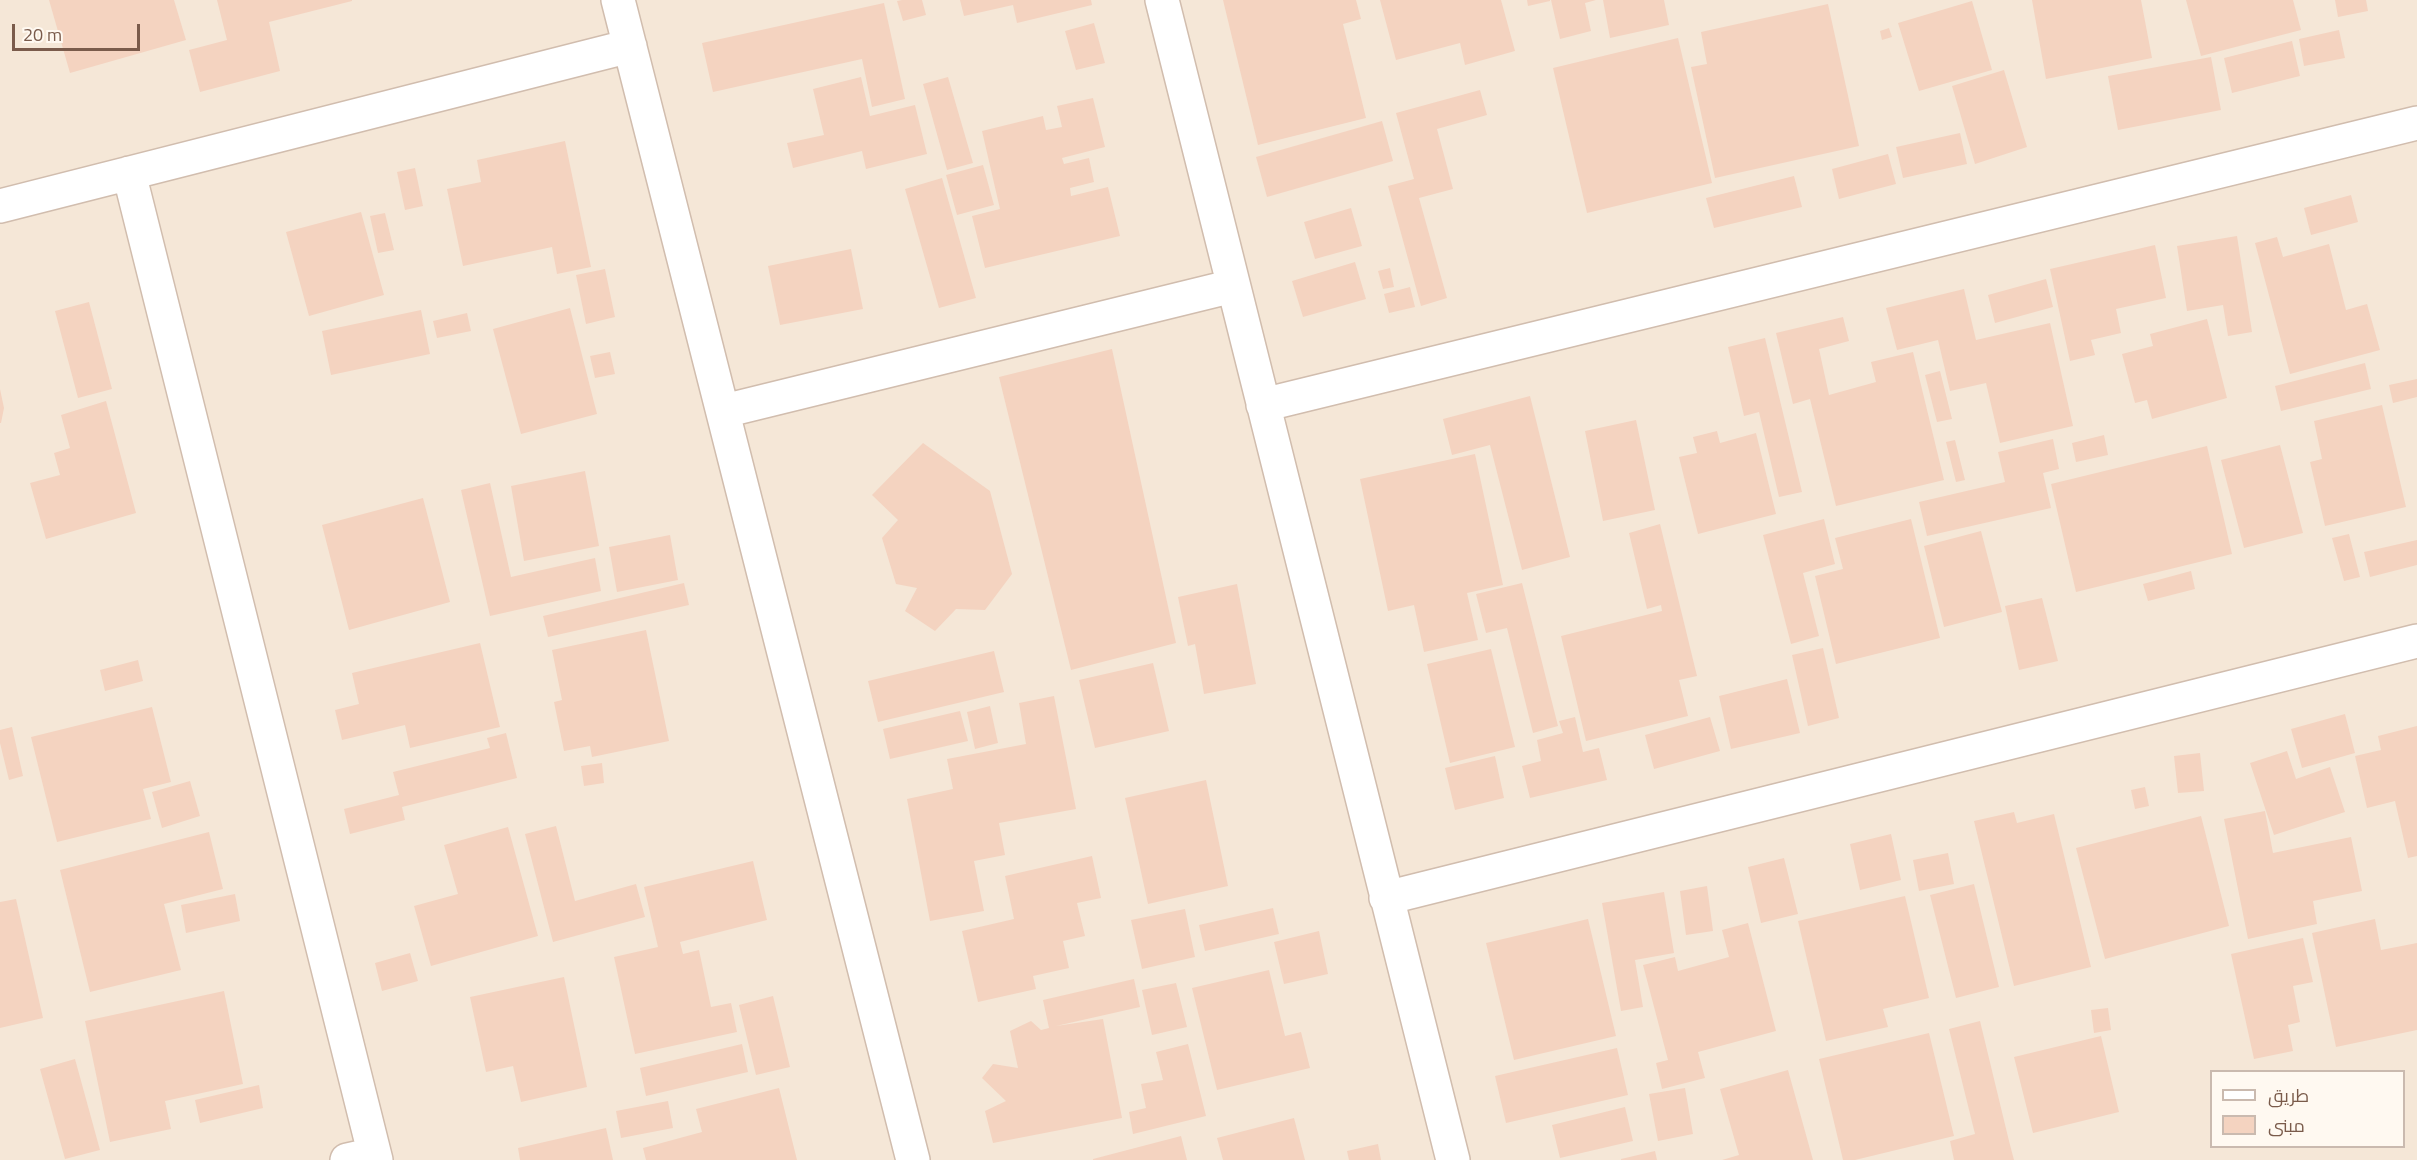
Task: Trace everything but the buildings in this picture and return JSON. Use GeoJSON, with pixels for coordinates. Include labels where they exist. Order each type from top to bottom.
{"type":"FeatureCollection","features":[{"type":"Feature","properties":{"kind":"street"},"geometry":{"type":"LineString","coordinates":[[618,0],[913,1160]]}},
{"type":"Feature","properties":{"kind":"street"},"geometry":{"type":"LineString","coordinates":[[1162,0],[1453,1160]]}},
{"type":"Feature","properties":{"kind":"street"},"geometry":{"type":"LineString","coordinates":[[0,206],[630,46]]}},
{"type":"Feature","properties":{"kind":"street"},"geometry":{"type":"LineString","coordinates":[[1263,405],[2417,123]]}},
{"type":"Feature","properties":{"kind":"street"},"geometry":{"type":"LineString","coordinates":[[129,173],[366,1158]]}},
{"type":"Feature","properties":{"kind":"street"},"geometry":{"type":"LineString","coordinates":[[724,411],[1233,286]]}},
{"type":"Feature","properties":{"kind":"street"},"geometry":{"type":"LineString","coordinates":[[1386,898],[2417,641]]}},
{"type":"Feature","properties":{"kind":"shaded area"},"geometry":{"type":"Polygon","coordinates":[[[0,0],[2417,0],[2417,1160],[0,1160],[0,0]]]}}]}
